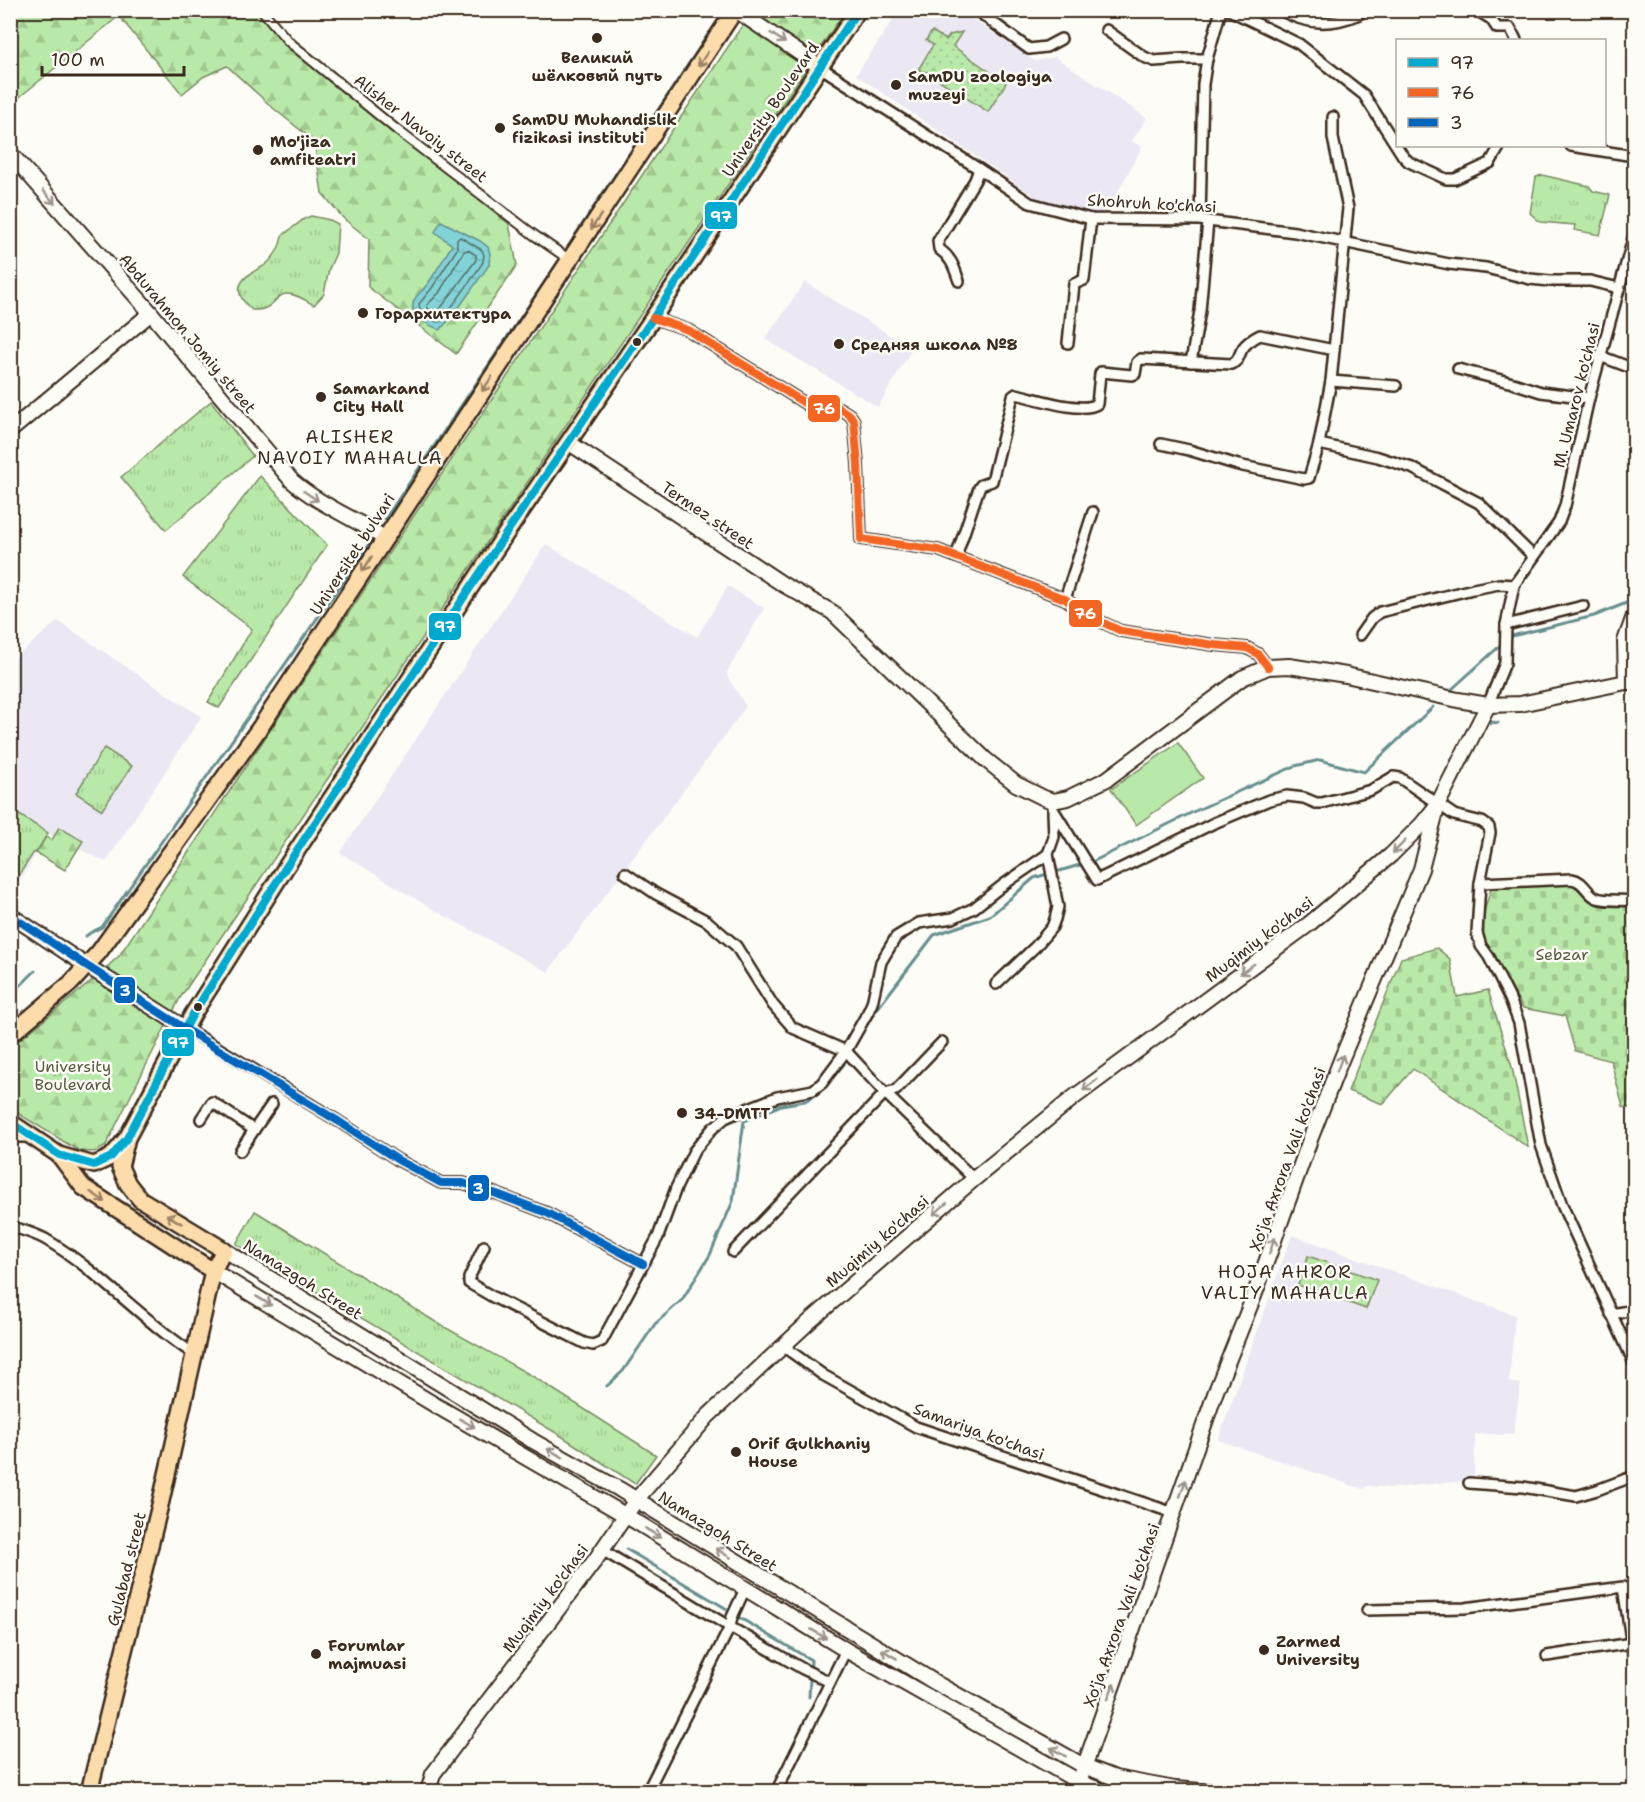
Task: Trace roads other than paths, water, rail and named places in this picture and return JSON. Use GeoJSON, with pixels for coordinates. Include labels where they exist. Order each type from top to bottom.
{"type":"FeatureCollection","features":[{"type":"Feature","properties":{"kind":"main road","name":"Universitet bulvari"},"geometry":{"type":"LineString","coordinates":[[10,1035],[70,983],[99,952],[261,726],[736,10]]}},
{"type":"Feature","properties":{"kind":"main road","name":"Shohruh ko'chasi"},"geometry":{"type":"LineString","coordinates":[[736,10],[820,67]]}},
{"type":"Feature","properties":{"kind":"main road","name":"University Boulevard"},"geometry":{"type":"LineString","coordinates":[[653,318],[858,10]]}},
{"type":"Feature","properties":{"kind":"main road","name":"Abdurahmon Jomiy street"},"geometry":{"type":"LineString","coordinates":[[10,153],[151,313],[291,481],[309,496],[384,538]]}},
{"type":"Feature","properties":{"kind":"main road"},"geometry":{"type":"LineString","coordinates":[[10,431],[151,313]]}},
{"type":"Feature","properties":{"kind":"main road"},"geometry":{"type":"LineString","coordinates":[[10,1122],[59,1155],[94,1165],[111,1157],[127,1138],[185,1028],[286,867],[653,318]]}},
{"type":"Feature","properties":{"kind":"main road","name":"Termez street"},"geometry":{"type":"LineString","coordinates":[[568,442],[784,585],[832,612],[986,760],[1025,790],[1044,798],[1053,805]]}},
{"type":"Feature","properties":{"kind":"main road"},"geometry":{"type":"LineString","coordinates":[[1053,805],[1107,779],[1242,678],[1268,667],[1289,666],[1346,675],[1488,705],[1520,704],[1630,682],[1625,641],[1635,616]]}},
{"type":"Feature","properties":{"kind":"main road","name":"Xo'ja Axrora Vali ko'chasi"},"geometry":{"type":"LineString","coordinates":[[1079,1782],[1216,1391],[1257,1288],[1311,1137],[1421,869],[1438,804],[1488,705]]}},
{"type":"Feature","properties":{"kind":"main road","name":"Muqimiy ko'chasi"},"geometry":{"type":"LineString","coordinates":[[428,1791],[433,1774],[602,1550],[636,1500],[708,1416],[783,1346],[974,1179],[1073,1098],[1309,924],[1391,855],[1438,804]]}},
{"type":"Feature","properties":{"kind":"main road"},"geometry":{"type":"LineString","coordinates":[[10,915],[185,1028]]}},
{"type":"Feature","properties":{"kind":"main road"},"geometry":{"type":"LineString","coordinates":[[127,1138],[120,1167],[128,1184],[140,1199],[224,1250]]}},
{"type":"Feature","properties":{"kind":"main road"},"geometry":{"type":"LineString","coordinates":[[59,1155],[83,1187],[213,1271],[432,1403],[625,1515],[846,1650],[1079,1782],[1105,1791]]}},
{"type":"Feature","properties":{"kind":"main road","name":"Gulabad street"},"geometry":{"type":"LineString","coordinates":[[89,1791],[159,1513],[213,1271],[224,1250]]}},
{"type":"Feature","properties":{"kind":"main road","name":"Namazgoh Street"},"geometry":{"type":"LineString","coordinates":[[224,1250],[533,1442],[636,1500],[936,1683],[1084,1766],[1115,1778],[1176,1789],[1214,1791]]}},
{"type":"Feature","properties":{"kind":"main road"},"geometry":{"type":"LineString","coordinates":[[432,1403],[444,1386]]}},
{"type":"Feature","properties":{"kind":"street","name":"Alisher Navoiy street"},"geometry":{"type":"LineString","coordinates":[[262,10],[288,41],[397,130],[534,236],[570,260]]}},
{"type":"Feature","properties":{"kind":"street"},"geometry":{"type":"LineString","coordinates":[[976,10],[1029,50],[1046,47],[1061,39]]}},
{"type":"Feature","properties":{"kind":"street"},"geometry":{"type":"LineString","coordinates":[[1191,362],[1200,311],[1204,221],[1203,84],[1207,59],[1221,10]]}},
{"type":"Feature","properties":{"kind":"street"},"geometry":{"type":"LineString","coordinates":[[1229,10],[1299,44],[1364,95],[1396,145]]}},
{"type":"Feature","properties":{"kind":"street"},"geometry":{"type":"LineString","coordinates":[[1280,10],[1293,17],[1316,23],[1347,19],[1359,14],[1360,10]]}},
{"type":"Feature","properties":{"kind":"street"},"geometry":{"type":"LineString","coordinates":[[1476,10],[1491,19],[1497,28],[1510,28],[1516,39]]}},
{"type":"Feature","properties":{"kind":"street"},"geometry":{"type":"LineString","coordinates":[[1106,30],[1144,57],[1154,61],[1207,59]]}},
{"type":"Feature","properties":{"kind":"street","name":"Shohruh ko'chasi"},"geometry":{"type":"LineString","coordinates":[[820,67],[1030,204],[1091,219],[1204,221],[1295,232],[1449,264],[1486,268],[1530,279],[1590,281],[1619,288]]}},
{"type":"Feature","properties":{"kind":"street"},"geometry":{"type":"LineString","coordinates":[[1161,444],[1238,465],[1308,478],[1319,444],[1331,381],[1348,208],[1333,138],[1333,117]]}},
{"type":"Feature","properties":{"kind":"street"},"geometry":{"type":"LineString","coordinates":[[1397,147],[1409,162],[1446,179],[1455,179],[1490,163],[1499,147]]}},
{"type":"Feature","properties":{"kind":"street"},"geometry":{"type":"LineString","coordinates":[[1577,147],[1635,156]]}},
{"type":"Feature","properties":{"kind":"street"},"geometry":{"type":"LineString","coordinates":[[958,281],[953,263],[947,254],[939,249],[938,241],[975,180],[979,169]]}},
{"type":"Feature","properties":{"kind":"street"},"geometry":{"type":"LineString","coordinates":[[1068,343],[1074,284],[1084,280],[1091,219]]}},
{"type":"Feature","properties":{"kind":"street","name":"M. Umarov ko'chasi"},"geometry":{"type":"LineString","coordinates":[[1514,585],[1559,522],[1565,506],[1589,398],[1635,235]]}},
{"type":"Feature","properties":{"kind":"street"},"geometry":{"type":"LineString","coordinates":[[653,318],[688,330],[814,410],[839,408],[850,415],[854,421],[858,464],[861,539],[938,550],[1065,599],[1091,617],[1121,631],[1247,648],[1258,654],[1268,667]]}},
{"type":"Feature","properties":{"kind":"street"},"geometry":{"type":"LineString","coordinates":[[956,557],[979,488],[992,481],[1013,396],[1016,394],[1077,407],[1094,407],[1097,404],[1101,372],[1132,375],[1135,374],[1137,362],[1141,359],[1210,364],[1236,363],[1243,347],[1251,339],[1260,335],[1335,350]]}},
{"type":"Feature","properties":{"kind":"street"},"geometry":{"type":"LineString","coordinates":[[1600,356],[1635,369]]}},
{"type":"Feature","properties":{"kind":"street"},"geometry":{"type":"LineString","coordinates":[[1458,369],[1540,392],[1589,398]]}},
{"type":"Feature","properties":{"kind":"street"},"geometry":{"type":"LineString","coordinates":[[1331,381],[1396,386]]}},
{"type":"Feature","properties":{"kind":"street"},"geometry":{"type":"LineString","coordinates":[[1319,444],[1378,457],[1412,468],[1479,503],[1533,556]]}},
{"type":"Feature","properties":{"kind":"street"},"geometry":{"type":"LineString","coordinates":[[1065,599],[1093,512]]}},
{"type":"Feature","properties":{"kind":"street"},"geometry":{"type":"LineString","coordinates":[[1360,635],[1372,618],[1380,612],[1473,589],[1499,584],[1514,585],[1506,625],[1503,671],[1488,705]]}},
{"type":"Feature","properties":{"kind":"street"},"geometry":{"type":"LineString","coordinates":[[1506,625],[1583,606]]}},
{"type":"Feature","properties":{"kind":"street"},"geometry":{"type":"LineString","coordinates":[[1053,805],[1097,880],[1214,823],[1277,797],[1304,798],[1322,803],[1371,790],[1393,777],[1400,778],[1454,815],[1482,822],[1489,828],[1480,883],[1478,933],[1480,946],[1489,957],[1519,1023],[1541,1145],[1562,1205],[1635,1363]]}},
{"type":"Feature","properties":{"kind":"street"},"geometry":{"type":"LineString","coordinates":[[996,984],[1036,946],[1052,927],[1058,907],[1048,854],[1054,837],[1053,805]]}},
{"type":"Feature","properties":{"kind":"street"},"geometry":{"type":"LineString","coordinates":[[484,1246],[469,1278],[469,1283],[493,1298],[584,1343],[593,1346],[602,1341],[658,1237],[676,1188],[694,1151],[712,1129],[734,1114],[777,1098],[813,1090],[822,1083],[846,1051],[872,1003],[881,962],[896,937],[920,923],[953,918],[974,908],[1048,854]]}},
{"type":"Feature","properties":{"kind":"street"},"geometry":{"type":"LineString","coordinates":[[625,873],[656,894],[707,921],[736,946],[773,1005],[793,1028],[846,1051],[885,1093],[974,1179]]}},
{"type":"Feature","properties":{"kind":"street"},"geometry":{"type":"LineString","coordinates":[[1480,883],[1572,879],[1578,880],[1593,897],[1635,901]]}},
{"type":"Feature","properties":{"kind":"street"},"geometry":{"type":"LineString","coordinates":[[10,1025],[33,1016]]}},
{"type":"Feature","properties":{"kind":"street"},"geometry":{"type":"LineString","coordinates":[[185,1028],[398,1160],[441,1183],[463,1183],[481,1188],[547,1213],[644,1264]]}},
{"type":"Feature","properties":{"kind":"street"},"geometry":{"type":"LineString","coordinates":[[733,1252],[885,1093],[896,1090],[942,1042]]}},
{"type":"Feature","properties":{"kind":"street"},"geometry":{"type":"LineString","coordinates":[[201,1119],[212,1102],[254,1130]]}},
{"type":"Feature","properties":{"kind":"street"},"geometry":{"type":"LineString","coordinates":[[240,1151],[272,1104]]}},
{"type":"Feature","properties":{"kind":"street"},"geometry":{"type":"LineString","coordinates":[[10,1137],[31,1136]]}},
{"type":"Feature","properties":{"kind":"street"},"geometry":{"type":"LineString","coordinates":[[10,1226],[46,1240],[94,1273],[174,1341],[194,1354]]}},
{"type":"Feature","properties":{"kind":"street"},"geometry":{"type":"LineString","coordinates":[[1611,1314],[1635,1310]]}},
{"type":"Feature","properties":{"kind":"street","name":"Samariya ko'chasi"},"geometry":{"type":"LineString","coordinates":[[783,1346],[823,1375],[916,1427],[1165,1510],[1174,1515]]}},
{"type":"Feature","properties":{"kind":"street"},"geometry":{"type":"LineString","coordinates":[[1469,1483],[1523,1487],[1576,1496],[1635,1476]]}},
{"type":"Feature","properties":{"kind":"street"},"geometry":{"type":"LineString","coordinates":[[602,1550],[732,1618],[803,1669],[830,1682]]}},
{"type":"Feature","properties":{"kind":"street"},"geometry":{"type":"LineString","coordinates":[[1367,1610],[1465,1608],[1635,1584]]}},
{"type":"Feature","properties":{"kind":"street"},"geometry":{"type":"LineString","coordinates":[[1623,1587],[1635,1659]]}},
{"type":"Feature","properties":{"kind":"street"},"geometry":{"type":"LineString","coordinates":[[646,1791],[745,1589]]}},
{"type":"Feature","properties":{"kind":"street"},"geometry":{"type":"LineString","coordinates":[[1546,1656],[1632,1643]]}},
{"type":"Feature","properties":{"kind":"street"},"geometry":{"type":"LineString","coordinates":[[776,1791],[846,1650]]}},
{"type":"Feature","properties":{"kind":"water"},"geometry":{"type":"Polygon","coordinates":[[[441,221],[480,241],[488,247],[490,254],[489,265],[440,330],[415,314],[413,303],[452,245],[435,232],[441,221]]]}},
{"type":"Feature","properties":{"kind":"waterway"},"geometry":{"type":"LineString","coordinates":[[574,237],[709,33]]}},
{"type":"Feature","properties":{"kind":"waterway"},"geometry":{"type":"LineString","coordinates":[[385,519],[558,262]]}},
{"type":"Feature","properties":{"kind":"waterway"},"geometry":{"type":"LineString","coordinates":[[86,936],[102,927],[371,541]]}},
{"type":"Feature","properties":{"kind":"waterway"},"geometry":{"type":"LineString","coordinates":[[1508,639],[1512,636],[1594,616],[1629,602],[1634,587]]}},
{"type":"Feature","properties":{"kind":"waterway"},"geometry":{"type":"LineString","coordinates":[[1451,690],[1503,643]]}},
{"type":"Feature","properties":{"kind":"waterway"},"geometry":{"type":"LineString","coordinates":[[1094,861],[1195,811],[1295,766],[1320,760],[1364,772],[1433,707]]}},
{"type":"Feature","properties":{"kind":"waterway"},"geometry":{"type":"LineString","coordinates":[[1490,724],[1491,722],[1498,723]]}},
{"type":"Feature","properties":{"kind":"waterway"},"geometry":{"type":"LineString","coordinates":[[1059,871],[1080,865]]}},
{"type":"Feature","properties":{"kind":"waterway"},"geometry":{"type":"LineString","coordinates":[[852,1050],[874,1013],[934,935],[990,916],[1034,878],[1044,875]]}},
{"type":"Feature","properties":{"kind":"waterway"},"geometry":{"type":"LineString","coordinates":[[10,996],[35,971]]}},
{"type":"Feature","properties":{"kind":"waterway"},"geometry":{"type":"LineString","coordinates":[[607,1386],[623,1371],[655,1324],[682,1300],[710,1255],[733,1201],[744,1121],[781,1105],[805,1101],[819,1093],[844,1064]]}},
{"type":"Feature","properties":{"kind":"waterway"},"geometry":{"type":"LineString","coordinates":[[626,1549],[727,1609]]}},
{"type":"Feature","properties":{"kind":"waterway"},"geometry":{"type":"LineString","coordinates":[[740,1618],[811,1660],[809,1697]]}},
{"type":"Feature","properties":{"kind":"place","name":"Великий шёлковый путь"},"geometry":{"type":"Point","coordinates":[597,38]}},
{"type":"Feature","properties":{"kind":"place","name":"SamDU zoologiya muzeyi"},"geometry":{"type":"Point","coordinates":[896,85]}},
{"type":"Feature","properties":{"kind":"place","name":"SamDU Muhandislik fizikasi instituti"},"geometry":{"type":"Point","coordinates":[500,128]}},
{"type":"Feature","properties":{"kind":"place","name":"Mo'jiza amfiteatri"},"geometry":{"type":"Point","coordinates":[258,150]}},
{"type":"Feature","properties":{"kind":"place","name":"Горархитектура"},"geometry":{"type":"Point","coordinates":[363,313]}},
{"type":"Feature","properties":{"kind":"place","name":"Средняя школа №8"},"geometry":{"type":"Point","coordinates":[839,344]}},
{"type":"Feature","properties":{"kind":"place","name":"Samarkand City Hall"},"geometry":{"type":"Point","coordinates":[321,397]}},
{"type":"Feature","properties":{"kind":"place","name":"34-DMTT"},"geometry":{"type":"Point","coordinates":[682,1113]}},
{"type":"Feature","properties":{"kind":"place","name":"Orif Gulkhaniy House"},"geometry":{"type":"Point","coordinates":[736,1452]}},
{"type":"Feature","properties":{"kind":"place","name":"Zarmed University"},"geometry":{"type":"Point","coordinates":[1264,1650]}},
{"type":"Feature","properties":{"kind":"place","name":"Forumlar majmuasi"},"geometry":{"type":"Point","coordinates":[316,1654]}},
{"type":"Feature","properties":{"kind":"district","name":"ALISHER NAVOIY MAHALLA"},"geometry":{"type":"Point","coordinates":[350,447]}},
{"type":"Feature","properties":{"kind":"district","name":"HOJA AHROR VALIY MAHALLA"},"geometry":{"type":"Point","coordinates":[1285,1282]}},
{"type":"Feature","properties":{"kind":"park label","name":"Sebzar"},"geometry":{"type":"Point","coordinates":[1562,954]}}]}
